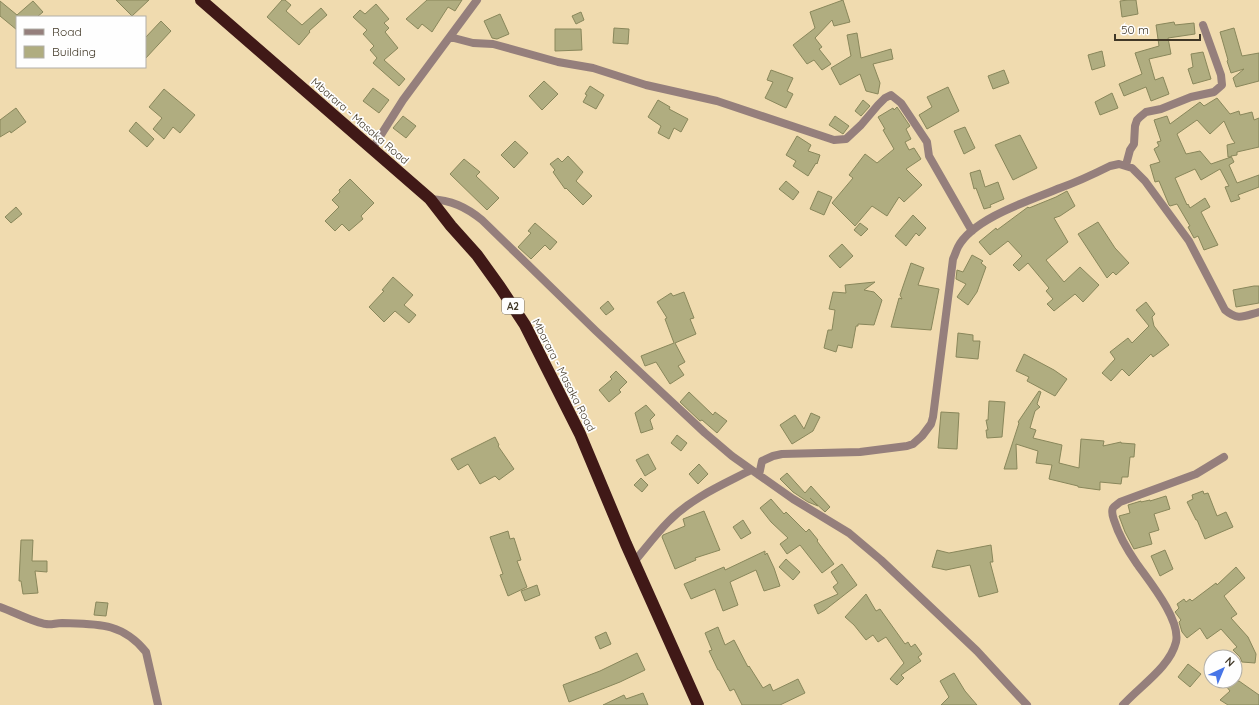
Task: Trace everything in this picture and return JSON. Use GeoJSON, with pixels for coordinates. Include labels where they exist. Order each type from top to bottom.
{"type":"FeatureCollection","features":[{"type":"Feature","properties":{"kind":"highway","name":"Mbarara - Masaka Road"},"geometry":{"type":"LineString","coordinates":[[201,0],[430,199],[451,226],[477,255],[500,287],[525,325],[580,434],[634,562],[698,705]]}},
{"type":"Feature","properties":{"kind":"street"},"geometry":{"type":"LineString","coordinates":[[372,149],[402,100],[477,0]]}},
{"type":"Feature","properties":{"kind":"street"},"geometry":{"type":"LineString","coordinates":[[1126,165],[1130,150],[1134,144],[1135,126],[1140,117],[1146,112],[1161,109],[1191,97],[1214,92],[1222,85],[1221,75],[1202,25]]}},
{"type":"Feature","properties":{"kind":"street"},"geometry":{"type":"LineString","coordinates":[[450,37],[473,43],[493,44],[565,63],[593,68],[646,85],[717,101],[834,140],[846,139],[861,125],[878,104],[891,95],[901,103],[927,142],[929,156],[972,231]]}},
{"type":"Feature","properties":{"kind":"street"},"geometry":{"type":"LineString","coordinates":[[759,475],[762,461],[782,454],[860,452],[907,446],[917,441],[927,430],[933,417],[953,259],[958,246],[982,223],[1023,202],[1067,186],[1110,166],[1119,164],[1126,165],[1132,168],[1145,181],[1189,241],[1225,310],[1236,317],[1259,312]]}},
{"type":"Feature","properties":{"kind":"street"},"geometry":{"type":"LineString","coordinates":[[430,199],[442,200],[457,204],[482,220],[596,331],[705,433],[732,456],[794,499],[844,529],[864,545],[977,651],[1027,705]]}},
{"type":"Feature","properties":{"kind":"street"},"geometry":{"type":"LineString","coordinates":[[1123,705],[1155,675],[1173,650],[1177,634],[1172,619],[1156,591],[1136,563],[1118,531],[1112,513],[1113,508],[1120,502],[1196,474],[1224,457]]}},
{"type":"Feature","properties":{"kind":"street"},"geometry":{"type":"LineString","coordinates":[[634,562],[668,522],[689,505],[705,493],[751,470]]}},
{"type":"Feature","properties":{"kind":"street"},"geometry":{"type":"LineString","coordinates":[[0,607],[45,624],[100,624],[114,628],[126,634],[146,652],[158,705]]}},
{"type":"Feature","properties":{"kind":"building"},"geometry":{"type":"Polygon","coordinates":[[[116,0],[149,0],[132,16],[116,0]]]}},
{"type":"Feature","properties":{"kind":"building"},"geometry":{"type":"Polygon","coordinates":[[[282,0],[285,0],[291,5],[286,11],[302,25],[321,8],[327,15],[309,31],[310,32],[299,45],[267,17],[282,0]]]}},
{"type":"Feature","properties":{"kind":"building"},"geometry":{"type":"Polygon","coordinates":[[[427,0],[462,0],[455,11],[448,7],[432,32],[422,24],[418,29],[406,19],[427,0]]]}},
{"type":"Feature","properties":{"kind":"building"},"geometry":{"type":"Polygon","coordinates":[[[843,0],[850,22],[834,26],[832,20],[815,38],[822,47],[819,49],[831,64],[822,70],[814,60],[807,64],[793,45],[815,28],[810,12],[843,0]]]}},
{"type":"Feature","properties":{"kind":"building"},"geometry":{"type":"Polygon","coordinates":[[[1136,0],[1138,14],[1122,17],[1120,1],[1136,0]]]}},
{"type":"Feature","properties":{"kind":"building"},"geometry":{"type":"Polygon","coordinates":[[[0,1],[17,15],[33,1],[43,12],[38,16],[16,16],[16,29],[0,16],[0,1]]]}},
{"type":"Feature","properties":{"kind":"building"},"geometry":{"type":"Polygon","coordinates":[[[376,4],[389,19],[384,23],[389,28],[385,32],[398,48],[384,60],[405,79],[399,86],[373,63],[377,58],[370,50],[374,46],[363,34],[367,30],[353,17],[360,10],[365,14],[376,4]]]}},
{"type":"Feature","properties":{"kind":"building"},"geometry":{"type":"Polygon","coordinates":[[[581,12],[584,20],[576,24],[572,16],[581,12]]]}},
{"type":"Feature","properties":{"kind":"building"},"geometry":{"type":"Polygon","coordinates":[[[500,14],[509,34],[497,39],[492,38],[484,21],[500,14]]]}},
{"type":"Feature","properties":{"kind":"building"},"geometry":{"type":"Polygon","coordinates":[[[161,21],[171,31],[146,58],[146,37],[161,21]]]}},
{"type":"Feature","properties":{"kind":"building"},"geometry":{"type":"Polygon","coordinates":[[[1174,22],[1175,25],[1194,23],[1195,34],[1168,38],[1171,54],[1149,59],[1155,80],[1163,77],[1169,94],[1151,101],[1146,87],[1124,96],[1119,84],[1142,74],[1135,53],[1159,46],[1156,25],[1174,22]]]}},
{"type":"Feature","properties":{"kind":"building"},"geometry":{"type":"Polygon","coordinates":[[[614,28],[629,29],[628,44],[613,43],[614,28]]]}},
{"type":"Feature","properties":{"kind":"building"},"geometry":{"type":"Polygon","coordinates":[[[1234,28],[1242,56],[1259,53],[1259,81],[1236,87],[1233,78],[1244,69],[1231,73],[1220,32],[1234,28]]]}},
{"type":"Feature","properties":{"kind":"building"},"geometry":{"type":"Polygon","coordinates":[[[555,29],[581,29],[582,50],[555,51],[555,29]]]}},
{"type":"Feature","properties":{"kind":"building"},"geometry":{"type":"Polygon","coordinates":[[[857,33],[861,58],[891,49],[893,59],[873,64],[880,83],[878,94],[866,91],[860,74],[840,85],[831,68],[851,56],[847,35],[857,33]]]}},
{"type":"Feature","properties":{"kind":"building"},"geometry":{"type":"Polygon","coordinates":[[[1102,51],[1105,66],[1092,70],[1088,55],[1102,51]]]}},
{"type":"Feature","properties":{"kind":"building"},"geometry":{"type":"Polygon","coordinates":[[[1203,52],[1211,79],[1193,84],[1188,69],[1193,67],[1191,54],[1203,52]]]}},
{"type":"Feature","properties":{"kind":"building"},"geometry":{"type":"Polygon","coordinates":[[[771,70],[793,78],[787,91],[793,94],[786,108],[765,98],[773,82],[767,80],[771,70]]]}},
{"type":"Feature","properties":{"kind":"building"},"geometry":{"type":"Polygon","coordinates":[[[1004,70],[1009,83],[993,89],[988,76],[1004,70]]]}},
{"type":"Feature","properties":{"kind":"building"},"geometry":{"type":"Polygon","coordinates":[[[544,81],[558,94],[542,110],[529,96],[544,81]]]}},
{"type":"Feature","properties":{"kind":"building"},"geometry":{"type":"Polygon","coordinates":[[[590,86],[604,95],[596,109],[583,102],[587,95],[585,94],[590,86]]]}},
{"type":"Feature","properties":{"kind":"building"},"geometry":{"type":"Polygon","coordinates":[[[948,87],[959,111],[927,129],[919,115],[932,107],[927,97],[948,87]]]}},
{"type":"Feature","properties":{"kind":"building"},"geometry":{"type":"Polygon","coordinates":[[[373,88],[389,100],[379,113],[363,101],[373,88]]]}},
{"type":"Feature","properties":{"kind":"building"},"geometry":{"type":"Polygon","coordinates":[[[164,89],[195,115],[180,133],[173,127],[164,139],[153,129],[162,118],[149,107],[164,89]]]}},
{"type":"Feature","properties":{"kind":"building"},"geometry":{"type":"Polygon","coordinates":[[[1112,93],[1118,108],[1100,115],[1095,102],[1112,93]]]}},
{"type":"Feature","properties":{"kind":"building"},"geometry":{"type":"Polygon","coordinates":[[[1217,98],[1230,114],[1239,111],[1240,115],[1252,112],[1254,120],[1259,118],[1259,147],[1237,152],[1237,155],[1231,156],[1234,162],[1229,165],[1237,183],[1259,175],[1259,187],[1238,195],[1240,199],[1231,202],[1225,187],[1229,186],[1220,169],[1201,180],[1195,169],[1175,178],[1187,205],[1188,204],[1190,208],[1205,198],[1210,207],[1201,212],[1218,245],[1204,250],[1198,236],[1194,238],[1188,227],[1190,226],[1177,204],[1169,205],[1159,181],[1155,182],[1150,165],[1160,162],[1154,149],[1159,146],[1157,142],[1161,141],[1154,120],[1167,116],[1170,124],[1200,102],[1204,106],[1217,98]],[[1197,120],[1177,134],[1186,154],[1200,151],[1211,164],[1231,157],[1228,157],[1227,145],[1235,143],[1224,121],[1210,134],[1197,120]]]}},
{"type":"Feature","properties":{"kind":"building"},"geometry":{"type":"Polygon","coordinates":[[[658,100],[670,107],[669,109],[688,119],[681,132],[674,128],[669,139],[658,133],[661,126],[648,117],[658,100]]]}},
{"type":"Feature","properties":{"kind":"building"},"geometry":{"type":"Polygon","coordinates":[[[863,100],[870,106],[861,116],[855,111],[863,100]]]}},
{"type":"Feature","properties":{"kind":"building"},"geometry":{"type":"Polygon","coordinates":[[[897,107],[910,126],[906,129],[911,139],[905,142],[909,150],[914,148],[921,159],[906,169],[922,185],[904,202],[899,197],[887,216],[872,206],[855,226],[832,203],[853,178],[849,175],[865,154],[877,163],[894,149],[883,130],[885,129],[878,117],[893,108],[894,110],[897,107]]]}},
{"type":"Feature","properties":{"kind":"building"},"geometry":{"type":"Polygon","coordinates":[[[16,108],[26,122],[11,133],[10,131],[0,137],[0,120],[16,108]]]}},
{"type":"Feature","properties":{"kind":"building"},"geometry":{"type":"Polygon","coordinates":[[[403,116],[416,126],[406,138],[393,128],[403,116]]]}},
{"type":"Feature","properties":{"kind":"building"},"geometry":{"type":"Polygon","coordinates":[[[835,116],[849,126],[843,134],[829,125],[835,116]]]}},
{"type":"Feature","properties":{"kind":"building"},"geometry":{"type":"Polygon","coordinates":[[[136,122],[154,139],[147,147],[129,131],[136,122]]]}},
{"type":"Feature","properties":{"kind":"building"},"geometry":{"type":"Polygon","coordinates":[[[965,127],[975,148],[964,154],[954,131],[965,127]]]}},
{"type":"Feature","properties":{"kind":"building"},"geometry":{"type":"Polygon","coordinates":[[[1020,135],[1037,168],[1013,180],[995,145],[1020,135]]]}},
{"type":"Feature","properties":{"kind":"building"},"geometry":{"type":"Polygon","coordinates":[[[797,136],[811,145],[808,151],[820,155],[817,164],[816,163],[808,176],[793,166],[796,161],[786,155],[797,136]]]}},
{"type":"Feature","properties":{"kind":"building"},"geometry":{"type":"Polygon","coordinates":[[[515,141],[528,153],[514,168],[501,155],[515,141]]]}},
{"type":"Feature","properties":{"kind":"building"},"geometry":{"type":"Polygon","coordinates":[[[568,156],[583,172],[576,181],[592,196],[583,205],[566,188],[565,189],[553,172],[555,170],[550,164],[558,158],[562,162],[568,156]]]}},
{"type":"Feature","properties":{"kind":"building"},"geometry":{"type":"Polygon","coordinates":[[[464,159],[480,172],[476,176],[499,198],[487,210],[450,174],[464,159]]]}},
{"type":"Feature","properties":{"kind":"building"},"geometry":{"type":"Polygon","coordinates":[[[980,170],[985,187],[998,182],[1004,199],[990,205],[991,207],[984,209],[976,188],[974,189],[970,173],[980,170]]]}},
{"type":"Feature","properties":{"kind":"building"},"geometry":{"type":"Polygon","coordinates":[[[350,179],[374,203],[361,216],[363,219],[349,231],[342,224],[335,231],[325,221],[339,207],[332,200],[350,179]]]}},
{"type":"Feature","properties":{"kind":"building"},"geometry":{"type":"Polygon","coordinates":[[[786,181],[799,192],[793,200],[779,189],[786,181]]]}},
{"type":"Feature","properties":{"kind":"building"},"geometry":{"type":"Polygon","coordinates":[[[818,191],[832,197],[824,215],[810,209],[818,191]]]}},
{"type":"Feature","properties":{"kind":"building"},"geometry":{"type":"Polygon","coordinates":[[[1067,191],[1075,206],[1060,216],[1054,218],[1068,242],[1046,260],[1064,282],[1080,267],[1099,285],[1083,302],[1075,294],[1054,311],[1047,304],[1053,299],[1046,291],[1049,288],[1028,263],[1019,271],[1013,265],[1022,256],[1008,241],[990,255],[979,242],[996,228],[997,230],[1028,207],[1029,208],[1056,197],[1067,191]]]}},
{"type":"Feature","properties":{"kind":"building"},"geometry":{"type":"Polygon","coordinates":[[[16,207],[22,214],[11,223],[5,217],[16,207]]]}},
{"type":"Feature","properties":{"kind":"building"},"geometry":{"type":"Polygon","coordinates":[[[913,215],[926,228],[919,236],[916,233],[906,246],[895,236],[913,215]]]}},
{"type":"Feature","properties":{"kind":"building"},"geometry":{"type":"Polygon","coordinates":[[[1098,222],[1115,248],[1129,263],[1116,275],[1113,272],[1107,278],[1078,234],[1098,222]]]}},
{"type":"Feature","properties":{"kind":"building"},"geometry":{"type":"Polygon","coordinates":[[[535,223],[557,242],[550,250],[545,245],[531,259],[518,247],[531,233],[528,231],[535,223]]]}},
{"type":"Feature","properties":{"kind":"building"},"geometry":{"type":"Polygon","coordinates":[[[860,223],[868,229],[861,236],[854,230],[860,223]]]}},
{"type":"Feature","properties":{"kind":"building"},"geometry":{"type":"Polygon","coordinates":[[[842,244],[853,256],[840,268],[829,256],[842,244]]]}},
{"type":"Feature","properties":{"kind":"building"},"geometry":{"type":"Polygon","coordinates":[[[972,255],[983,261],[981,263],[986,267],[977,292],[968,305],[957,297],[966,284],[956,279],[957,270],[963,272],[972,255]]]}},
{"type":"Feature","properties":{"kind":"building"},"geometry":{"type":"Polygon","coordinates":[[[911,263],[924,268],[918,285],[939,289],[931,330],[891,327],[899,298],[902,299],[900,295],[911,263]]]}},
{"type":"Feature","properties":{"kind":"building"},"geometry":{"type":"Polygon","coordinates":[[[393,277],[413,295],[404,305],[416,315],[409,323],[395,311],[384,322],[369,307],[384,291],[382,290],[393,277]]]}},
{"type":"Feature","properties":{"kind":"building"},"geometry":{"type":"Polygon","coordinates":[[[875,282],[864,290],[874,292],[882,300],[874,325],[858,324],[858,326],[856,326],[852,348],[838,345],[836,352],[824,348],[828,330],[832,330],[835,310],[829,309],[833,292],[846,293],[845,285],[875,282]]]}},
{"type":"Feature","properties":{"kind":"building"},"geometry":{"type":"Polygon","coordinates":[[[1259,286],[1259,303],[1236,307],[1233,290],[1259,286]]]}},
{"type":"Feature","properties":{"kind":"building"},"geometry":{"type":"Polygon","coordinates":[[[684,292],[694,318],[690,319],[696,334],[675,343],[685,362],[678,366],[684,375],[670,384],[656,362],[645,366],[641,356],[674,343],[665,319],[667,318],[657,302],[671,293],[673,296],[684,292]]]}},
{"type":"Feature","properties":{"kind":"building"},"geometry":{"type":"Polygon","coordinates":[[[608,301],[614,309],[606,315],[600,308],[608,301]]]}},
{"type":"Feature","properties":{"kind":"building"},"geometry":{"type":"Polygon","coordinates":[[[1146,302],[1155,314],[1152,317],[1154,326],[1169,345],[1153,357],[1151,354],[1129,376],[1122,369],[1111,381],[1102,373],[1115,359],[1110,352],[1128,338],[1132,343],[1149,326],[1136,310],[1146,302]]]}},
{"type":"Feature","properties":{"kind":"building"},"geometry":{"type":"Polygon","coordinates":[[[958,333],[973,335],[973,341],[980,341],[978,359],[956,357],[958,333]]]}},
{"type":"Feature","properties":{"kind":"building"},"geometry":{"type":"Polygon","coordinates":[[[1024,354],[1054,370],[1067,379],[1055,396],[1027,381],[1029,377],[1016,371],[1024,354]]]}},
{"type":"Feature","properties":{"kind":"building"},"geometry":{"type":"Polygon","coordinates":[[[616,371],[627,382],[619,390],[621,392],[609,402],[599,390],[612,379],[610,377],[616,371]]]}},
{"type":"Feature","properties":{"kind":"building"},"geometry":{"type":"Polygon","coordinates":[[[1039,391],[1041,392],[1037,404],[1040,407],[1035,411],[1030,428],[1036,430],[1033,438],[1062,445],[1059,463],[1079,468],[1081,439],[1104,441],[1103,446],[1121,442],[1135,444],[1134,457],[1130,457],[1128,477],[1122,477],[1121,484],[1100,482],[1100,490],[1078,487],[1049,479],[1052,465],[1036,463],[1038,451],[1016,444],[1017,469],[1004,469],[1019,423],[1018,422],[1039,391]]]}},
{"type":"Feature","properties":{"kind":"building"},"geometry":{"type":"Polygon","coordinates":[[[689,392],[713,415],[715,412],[727,421],[717,433],[702,420],[700,421],[680,402],[689,392]]]}},
{"type":"Feature","properties":{"kind":"building"},"geometry":{"type":"Polygon","coordinates":[[[989,401],[1005,402],[1002,437],[987,438],[986,430],[988,430],[986,420],[988,420],[989,401]]]}},
{"type":"Feature","properties":{"kind":"building"},"geometry":{"type":"Polygon","coordinates":[[[646,405],[655,415],[650,420],[653,429],[641,433],[635,413],[646,405]]]}},
{"type":"Feature","properties":{"kind":"building"},"geometry":{"type":"Polygon","coordinates":[[[941,412],[959,413],[957,449],[938,448],[941,412]]]}},
{"type":"Feature","properties":{"kind":"building"},"geometry":{"type":"Polygon","coordinates":[[[811,413],[820,417],[813,431],[792,444],[780,425],[795,415],[804,429],[811,413]]]}},
{"type":"Feature","properties":{"kind":"building"},"geometry":{"type":"Polygon","coordinates":[[[677,435],[687,443],[681,451],[671,443],[677,435]]]}},
{"type":"Feature","properties":{"kind":"building"},"geometry":{"type":"Polygon","coordinates":[[[495,437],[499,445],[498,446],[514,469],[499,480],[495,476],[480,484],[468,464],[458,470],[451,459],[495,437]]]}},
{"type":"Feature","properties":{"kind":"building"},"geometry":{"type":"Polygon","coordinates":[[[648,454],[656,469],[645,476],[636,460],[648,454]]]}},
{"type":"Feature","properties":{"kind":"building"},"geometry":{"type":"Polygon","coordinates":[[[699,464],[708,474],[698,484],[689,474],[699,464]]]}},
{"type":"Feature","properties":{"kind":"building"},"geometry":{"type":"Polygon","coordinates":[[[787,473],[805,493],[811,486],[830,507],[825,512],[810,498],[818,506],[808,502],[793,492],[780,479],[787,473]]]}},
{"type":"Feature","properties":{"kind":"building"},"geometry":{"type":"Polygon","coordinates":[[[641,478],[648,485],[642,492],[634,485],[641,478]]]}},
{"type":"Feature","properties":{"kind":"building"},"geometry":{"type":"Polygon","coordinates":[[[1203,491],[1204,494],[1208,493],[1217,516],[1226,512],[1233,527],[1205,539],[1187,502],[1193,499],[1192,495],[1203,491]]]}},
{"type":"Feature","properties":{"kind":"building"},"geometry":{"type":"Polygon","coordinates":[[[1166,496],[1170,509],[1154,514],[1159,530],[1149,533],[1152,544],[1134,549],[1119,516],[1130,513],[1128,505],[1166,496]]]}},
{"type":"Feature","properties":{"kind":"building"},"geometry":{"type":"Polygon","coordinates":[[[771,499],[784,514],[786,512],[806,532],[809,529],[834,564],[822,573],[800,545],[787,554],[780,544],[788,538],[771,522],[760,508],[771,499]]]}},
{"type":"Feature","properties":{"kind":"building"},"geometry":{"type":"Polygon","coordinates":[[[704,511],[720,550],[695,558],[696,560],[675,569],[662,537],[663,535],[685,526],[683,519],[704,511]]]}},
{"type":"Feature","properties":{"kind":"building"},"geometry":{"type":"Polygon","coordinates":[[[743,520],[751,533],[741,539],[733,527],[743,520]]]}},
{"type":"Feature","properties":{"kind":"building"},"geometry":{"type":"Polygon","coordinates":[[[508,531],[510,539],[514,538],[521,560],[517,561],[527,587],[508,596],[500,575],[503,574],[490,537],[508,531]]]}},
{"type":"Feature","properties":{"kind":"building"},"geometry":{"type":"Polygon","coordinates":[[[21,540],[33,540],[32,561],[47,561],[47,572],[35,571],[38,593],[23,594],[21,581],[19,581],[21,540]]]}},
{"type":"Feature","properties":{"kind":"building"},"geometry":{"type":"Polygon","coordinates":[[[991,545],[993,562],[990,562],[998,592],[979,597],[970,565],[946,570],[932,567],[937,550],[949,553],[991,545]]]}},
{"type":"Feature","properties":{"kind":"building"},"geometry":{"type":"Polygon","coordinates":[[[1165,550],[1173,569],[1160,576],[1151,556],[1165,550]]]}},
{"type":"Feature","properties":{"kind":"building"},"geometry":{"type":"Polygon","coordinates":[[[765,551],[765,555],[767,553],[774,568],[780,586],[764,591],[756,570],[730,582],[738,605],[723,611],[715,589],[691,599],[684,584],[724,567],[725,570],[765,551]]]}},
{"type":"Feature","properties":{"kind":"building"},"geometry":{"type":"Polygon","coordinates":[[[786,559],[800,572],[793,580],[779,567],[786,559]]]}},
{"type":"Feature","properties":{"kind":"building"},"geometry":{"type":"Polygon","coordinates":[[[842,564],[857,585],[818,614],[814,605],[838,594],[833,587],[838,583],[831,572],[842,564]]]}},
{"type":"Feature","properties":{"kind":"building"},"geometry":{"type":"Polygon","coordinates":[[[1236,567],[1245,578],[1224,596],[1237,614],[1231,618],[1248,637],[1256,654],[1255,663],[1243,662],[1243,649],[1234,649],[1237,647],[1221,629],[1207,639],[1200,628],[1187,638],[1182,632],[1179,622],[1181,620],[1175,612],[1179,608],[1177,604],[1184,599],[1186,602],[1190,599],[1192,601],[1216,583],[1217,585],[1236,567]]]}},
{"type":"Feature","properties":{"kind":"building"},"geometry":{"type":"Polygon","coordinates":[[[537,585],[540,595],[525,601],[521,591],[537,585]]]}},
{"type":"Feature","properties":{"kind":"building"},"geometry":{"type":"Polygon","coordinates":[[[866,594],[876,611],[880,609],[905,644],[908,642],[911,647],[915,644],[922,654],[918,657],[921,661],[901,675],[904,678],[897,685],[890,679],[904,663],[886,637],[878,642],[873,635],[866,640],[854,625],[845,617],[866,594]]]}},
{"type":"Feature","properties":{"kind":"building"},"geometry":{"type":"Polygon","coordinates":[[[96,602],[108,603],[106,616],[94,615],[96,602]]]}},
{"type":"Feature","properties":{"kind":"building"},"geometry":{"type":"Polygon","coordinates":[[[718,627],[725,645],[734,640],[748,667],[749,666],[763,688],[770,684],[773,691],[798,679],[805,693],[780,705],[742,705],[734,689],[730,691],[709,651],[712,650],[705,633],[718,627]]]}},
{"type":"Feature","properties":{"kind":"building"},"geometry":{"type":"Polygon","coordinates":[[[606,632],[611,644],[600,649],[595,637],[606,632]]]}},
{"type":"Feature","properties":{"kind":"building"},"geometry":{"type":"Polygon","coordinates":[[[637,653],[645,670],[620,682],[569,702],[563,685],[600,671],[637,653]]]}},
{"type":"Feature","properties":{"kind":"building"},"geometry":{"type":"Polygon","coordinates":[[[1188,664],[1201,674],[1190,687],[1178,677],[1188,664]]]}},
{"type":"Feature","properties":{"kind":"building"},"geometry":{"type":"Polygon","coordinates":[[[954,673],[965,691],[977,705],[941,705],[949,697],[940,681],[954,673]]]}},
{"type":"Feature","properties":{"kind":"building"},"geometry":{"type":"Polygon","coordinates":[[[1243,684],[1259,695],[1259,705],[1228,705],[1220,700],[1230,691],[1228,689],[1243,689],[1243,684]]]}},
{"type":"Feature","properties":{"kind":"building"},"geometry":{"type":"Polygon","coordinates":[[[643,693],[648,705],[603,705],[624,695],[626,699],[643,693]]]}}]}
